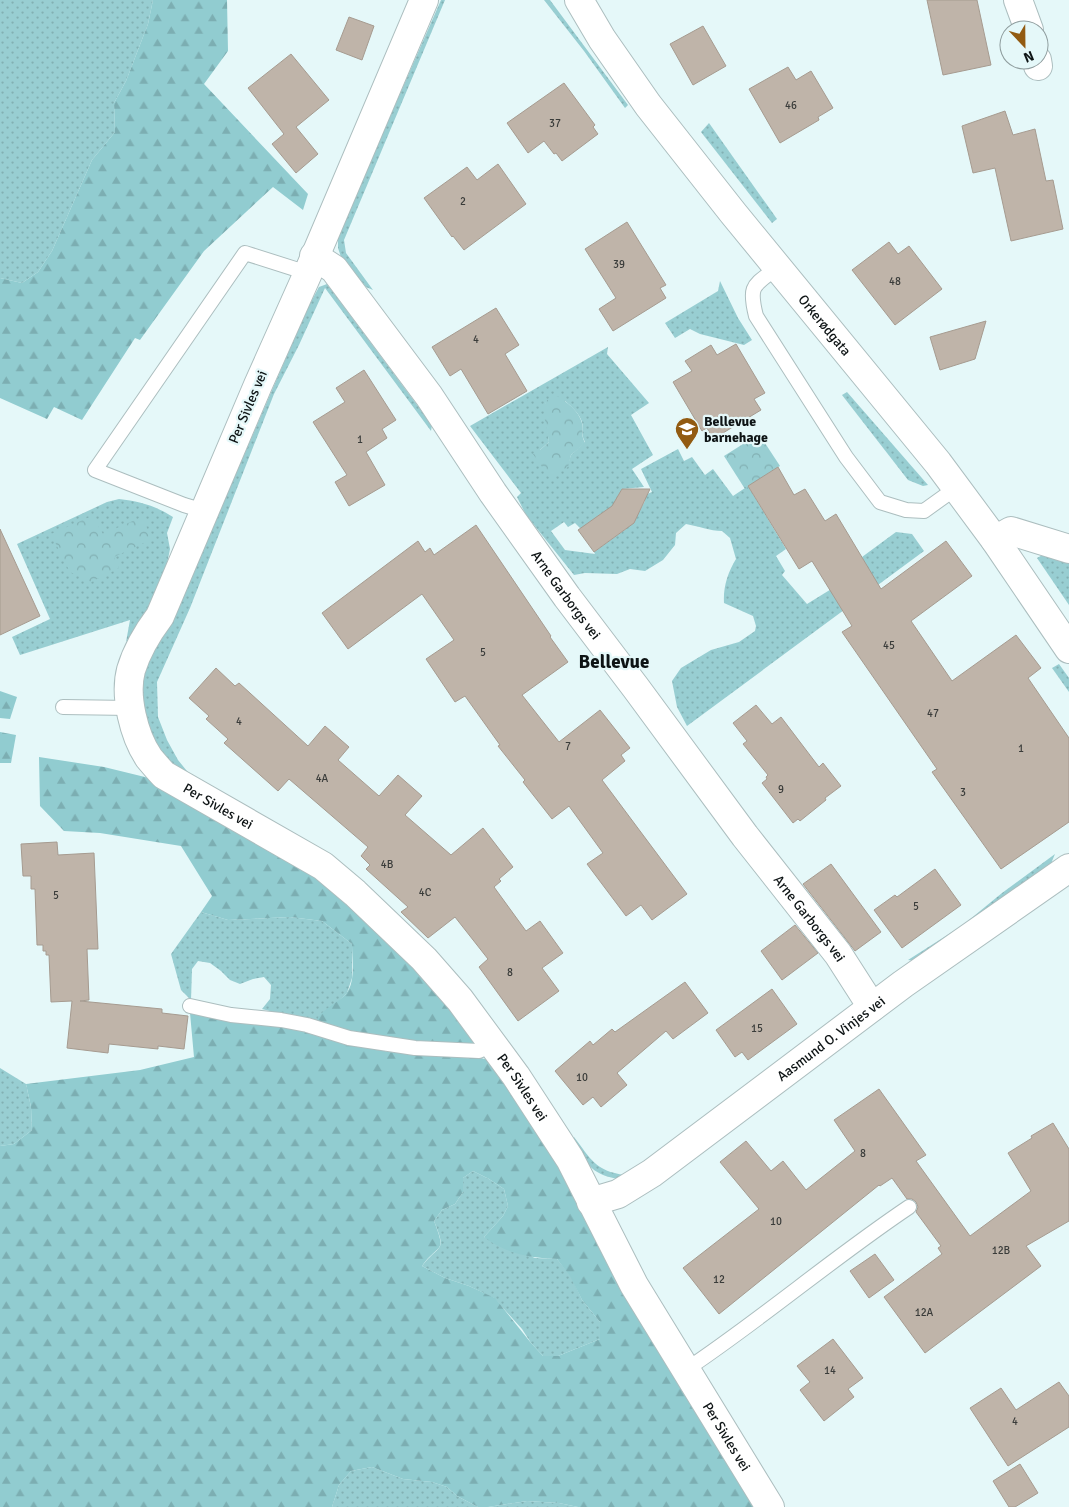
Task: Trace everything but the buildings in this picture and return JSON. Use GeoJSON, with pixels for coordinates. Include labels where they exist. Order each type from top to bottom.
{"type":"FeatureCollection","features":[{"type":"Feature","properties":{"kind":"street","name":"Per Sivles vei"},"geometry":{"type":"LineString","coordinates":[[424,0],[160,616],[146,636],[131,670],[130,708],[142,746],[164,776],[323,866],[356,893],[424,959],[460,1000],[516,1076],[570,1159],[634,1285],[770,1507]]}},
{"type":"Feature","properties":{"kind":"street","name":"Orkerødgata"},"geometry":{"type":"LineString","coordinates":[[579,0],[602,39],[648,105],[921,442],[995,540],[1069,649]]}},
{"type":"Feature","properties":{"kind":"street"},"geometry":{"type":"LineString","coordinates":[[1018,0],[1025,20]]}},
{"type":"Feature","properties":{"kind":"street","name":"Arne Garborgs vei"},"geometry":{"type":"LineString","coordinates":[[311,264],[334,269],[428,396],[493,493],[567,597],[745,836],[838,954],[872,1007]]}},
{"type":"Feature","properties":{"kind":"street"},"geometry":{"type":"LineString","coordinates":[[995,540],[1011,531],[1069,549]]}},
{"type":"Feature","properties":{"kind":"street","name":"Aasmund O. Vinjes vei"},"geometry":{"type":"LineString","coordinates":[[591,1202],[618,1194],[652,1173],[872,1007],[1069,868]]}},
{"type":"Feature","properties":{"kind":"lane"},"geometry":{"type":"LineString","coordinates":[[204,511],[95,470],[245,253],[311,264]]}},
{"type":"Feature","properties":{"kind":"lane"},"geometry":{"type":"LineString","coordinates":[[778,267],[755,285],[752,297],[756,316],[846,457],[880,502],[906,510],[924,511],[956,488]]}},
{"type":"Feature","properties":{"kind":"lane"},"geometry":{"type":"LineString","coordinates":[[63,707],[130,708]]}},
{"type":"Feature","properties":{"kind":"lane"},"geometry":{"type":"LineString","coordinates":[[190,1006],[232,1015],[281,1020],[306,1025],[349,1038],[408,1047],[479,1051],[493,1044]]}},
{"type":"Feature","properties":{"kind":"lane"},"geometry":{"type":"LineString","coordinates":[[687,1369],[872,1232],[909,1207]]}},
{"type":"Feature","properties":{"kind":"green space"},"geometry":{"type":"Polygon","coordinates":[[[0,0],[153,0],[148,24],[126,81],[114,103],[115,132],[92,160],[52,251],[38,272],[22,283],[0,278],[0,0]]]}},
{"type":"Feature","properties":{"kind":"green space"},"geometry":{"type":"Polygon","coordinates":[[[153,0],[227,0],[228,51],[204,84],[308,194],[303,210],[273,187],[204,251],[140,340],[135,338],[82,420],[54,407],[47,419],[0,398],[0,278],[22,283],[38,272],[52,251],[92,160],[115,132],[114,103],[126,81],[148,24],[153,0]]]}},
{"type":"Feature","properties":{"kind":"green space"},"geometry":{"type":"Polygon","coordinates":[[[441,0],[445,0],[344,240],[346,253],[373,290],[366,287],[341,257],[338,248],[338,235],[441,0]]]}},
{"type":"Feature","properties":{"kind":"green space"},"geometry":{"type":"Polygon","coordinates":[[[544,0],[550,0],[628,105],[625,108],[584,51],[544,0]]]}},
{"type":"Feature","properties":{"kind":"green space"},"geometry":{"type":"Polygon","coordinates":[[[709,123],[777,219],[772,223],[701,132],[709,123]]]}},
{"type":"Feature","properties":{"kind":"green space"},"geometry":{"type":"Polygon","coordinates":[[[720,281],[738,318],[752,340],[744,345],[700,334],[690,329],[675,338],[665,323],[718,291],[720,281]]]}},
{"type":"Feature","properties":{"kind":"green space"},"geometry":{"type":"Polygon","coordinates":[[[327,284],[432,425],[431,431],[325,288],[274,394],[190,608],[157,682],[158,717],[167,740],[178,760],[191,776],[185,779],[151,742],[140,694],[143,665],[173,619],[308,307],[319,287],[327,284]]]}},
{"type":"Feature","properties":{"kind":"green space"},"geometry":{"type":"Polygon","coordinates":[[[608,347],[607,354],[649,403],[631,415],[653,455],[632,469],[644,487],[622,489],[615,502],[623,515],[638,514],[645,501],[642,496],[652,492],[641,469],[678,449],[684,461],[692,457],[705,475],[713,469],[733,496],[748,486],[786,549],[776,556],[785,571],[782,575],[807,604],[867,567],[862,557],[896,532],[912,534],[924,551],[687,726],[677,707],[672,681],[681,668],[711,650],[739,642],[755,631],[756,626],[753,616],[724,603],[724,591],[727,580],[736,559],[730,538],[722,531],[686,524],[676,533],[675,545],[663,560],[645,571],[630,569],[617,574],[585,573],[574,575],[526,515],[517,497],[521,493],[470,426],[608,347]],[[565,401],[546,402],[545,409],[549,442],[540,450],[569,461],[571,455],[585,442],[581,419],[565,401]],[[610,508],[581,529],[575,523],[568,527],[564,522],[551,531],[565,550],[595,554],[594,552],[626,529],[610,508]]]}},
{"type":"Feature","properties":{"kind":"green space"},"geometry":{"type":"Polygon","coordinates":[[[847,392],[928,485],[923,486],[908,480],[842,395],[847,392]]]}},
{"type":"Feature","properties":{"kind":"green space"},"geometry":{"type":"Polygon","coordinates":[[[557,396],[569,404],[578,415],[582,423],[585,443],[571,455],[568,467],[549,477],[533,454],[549,442],[544,416],[545,406],[548,400],[557,396]]]}},
{"type":"Feature","properties":{"kind":"green space"},"geometry":{"type":"Polygon","coordinates":[[[759,434],[780,466],[745,489],[724,456],[759,434]]]}},
{"type":"Feature","properties":{"kind":"green space"},"geometry":{"type":"Polygon","coordinates":[[[119,499],[147,505],[173,517],[167,533],[170,549],[164,579],[150,608],[126,642],[130,620],[20,655],[12,637],[50,619],[17,544],[107,502],[119,499]]]}},
{"type":"Feature","properties":{"kind":"green space"},"geometry":{"type":"Polygon","coordinates":[[[92,516],[103,534],[142,517],[152,539],[114,557],[119,568],[91,582],[70,572],[51,534],[92,516]]]}},
{"type":"Feature","properties":{"kind":"green space"},"geometry":{"type":"Polygon","coordinates":[[[1046,553],[1069,559],[1069,605],[1037,558],[1046,553]]]}},
{"type":"Feature","properties":{"kind":"green space"},"geometry":{"type":"Polygon","coordinates":[[[1059,664],[1069,678],[1069,692],[1052,668],[1059,664]]]}},
{"type":"Feature","properties":{"kind":"green space"},"geometry":{"type":"Polygon","coordinates":[[[0,691],[17,697],[10,719],[0,718],[0,691]]]}},
{"type":"Feature","properties":{"kind":"green space"},"geometry":{"type":"Polygon","coordinates":[[[0,732],[16,735],[11,763],[0,763],[0,732]]]}},
{"type":"Feature","properties":{"kind":"green space"},"geometry":{"type":"Polygon","coordinates":[[[39,757],[104,767],[149,778],[315,876],[335,891],[437,987],[475,1043],[416,1043],[349,1032],[316,1023],[321,1014],[342,998],[349,989],[353,970],[352,944],[322,921],[290,917],[228,920],[201,912],[212,896],[181,846],[100,833],[64,831],[40,806],[39,757]]]}},
{"type":"Feature","properties":{"kind":"green space"},"geometry":{"type":"Polygon","coordinates":[[[1055,854],[1050,866],[916,961],[908,960],[963,925],[1002,893],[1055,854]]]}},
{"type":"Feature","properties":{"kind":"green space"},"geometry":{"type":"Polygon","coordinates":[[[201,912],[228,920],[290,917],[322,921],[352,944],[352,978],[347,993],[316,1023],[262,1009],[270,999],[271,985],[264,977],[240,984],[230,980],[210,963],[198,961],[192,969],[191,1000],[181,990],[171,954],[201,912]]]}},
{"type":"Feature","properties":{"kind":"green space"},"geometry":{"type":"Polygon","coordinates":[[[190,1013],[289,1028],[389,1052],[477,1057],[492,1061],[501,1068],[760,1507],[578,1507],[559,1503],[527,1501],[478,1507],[457,1496],[447,1487],[432,1482],[403,1479],[372,1467],[351,1471],[339,1485],[332,1507],[0,1507],[0,1146],[14,1144],[32,1130],[31,1107],[26,1084],[140,1070],[194,1057],[190,1013]],[[473,1171],[463,1178],[463,1192],[455,1204],[442,1210],[434,1221],[440,1244],[422,1266],[445,1278],[495,1298],[543,1356],[558,1356],[600,1339],[600,1322],[582,1300],[570,1276],[557,1259],[537,1258],[519,1254],[492,1243],[484,1237],[503,1216],[508,1206],[504,1189],[473,1171]]]}},
{"type":"Feature","properties":{"kind":"green space"},"geometry":{"type":"Polygon","coordinates":[[[0,1068],[26,1084],[31,1107],[32,1130],[14,1144],[0,1146],[0,1068]]]}},
{"type":"Feature","properties":{"kind":"green space"},"geometry":{"type":"Polygon","coordinates":[[[574,1137],[590,1158],[600,1167],[625,1175],[619,1179],[597,1172],[574,1146],[574,1137]]]}},
{"type":"Feature","properties":{"kind":"green space"},"geometry":{"type":"Polygon","coordinates":[[[473,1171],[504,1189],[508,1206],[503,1216],[484,1237],[535,1258],[557,1259],[571,1276],[582,1300],[600,1322],[600,1339],[558,1356],[543,1356],[494,1298],[469,1286],[445,1278],[422,1266],[440,1247],[440,1238],[434,1221],[442,1210],[455,1204],[463,1192],[463,1178],[473,1171]]]}},
{"type":"Feature","properties":{"kind":"green space"},"geometry":{"type":"Polygon","coordinates":[[[372,1467],[403,1479],[432,1482],[447,1487],[457,1496],[478,1507],[332,1507],[339,1485],[351,1471],[372,1467]]]}},
{"type":"Feature","properties":{"kind":"green space"},"geometry":{"type":"Polygon","coordinates":[[[527,1501],[559,1503],[578,1507],[488,1507],[527,1501]]]}},
{"type":"Feature","properties":{"kind":"place","name":"Bellevue barnehage"},"geometry":{"type":"Point","coordinates":[687,450]}},
{"type":"Feature","properties":{"kind":"district","name":"Bellevue"},"geometry":{"type":"Point","coordinates":[614,662]}}]}
